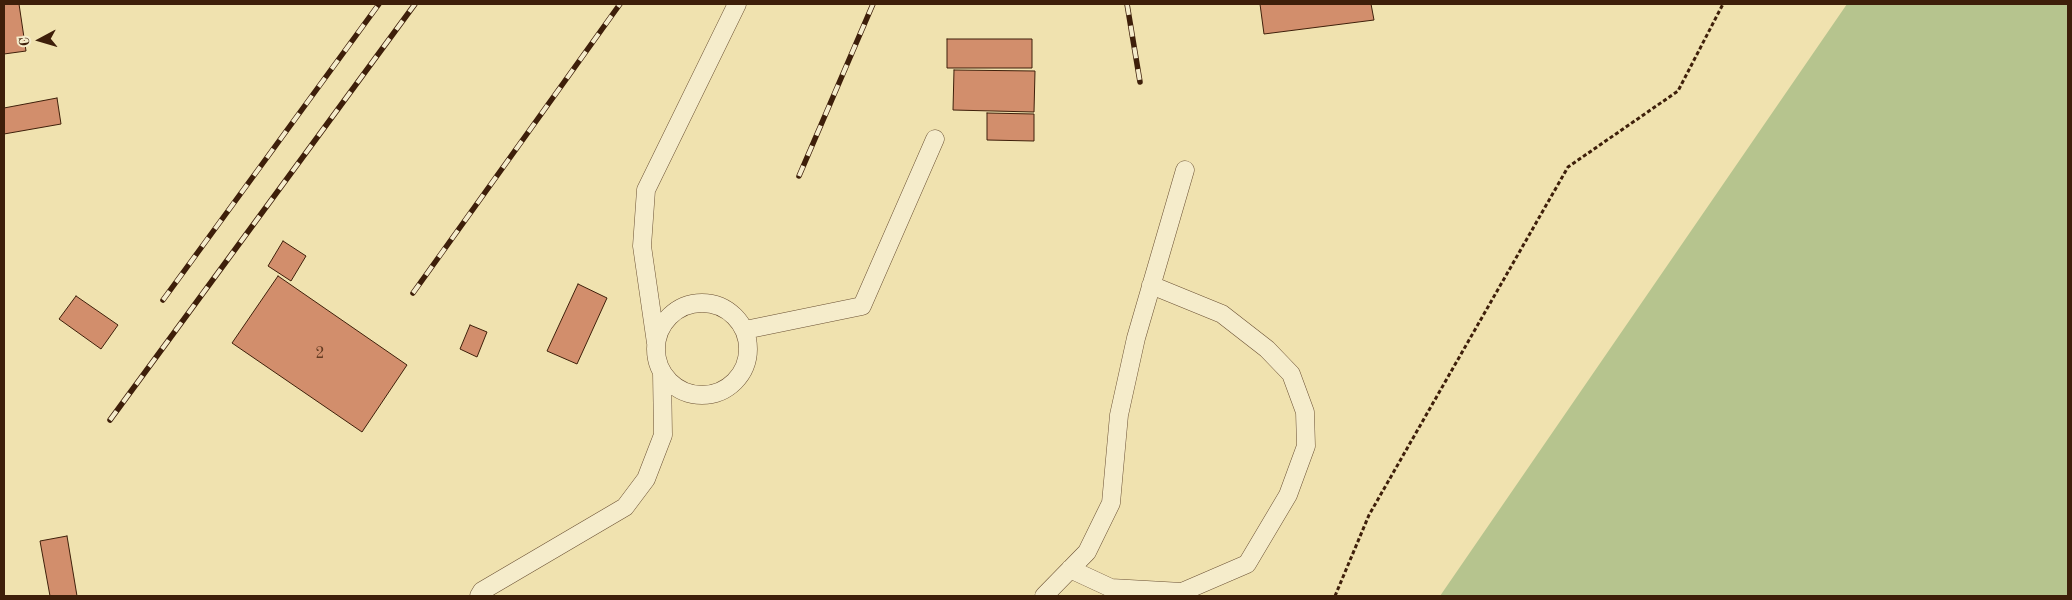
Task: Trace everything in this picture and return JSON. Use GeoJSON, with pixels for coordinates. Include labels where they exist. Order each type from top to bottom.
{"type":"FeatureCollection","features":[{"type":"Feature","properties":{"kind":"lane"},"geometry":{"type":"LineString","coordinates":[[479,596],[482,591],[625,507],[646,479],[663,435],[662,372],[657,358],[642,246],[646,190],[737,4]]}},
{"type":"Feature","properties":{"kind":"lane"},"geometry":{"type":"LineString","coordinates":[[745,330],[862,306],[934,139]]}},
{"type":"Feature","properties":{"kind":"lane"},"geometry":{"type":"LineString","coordinates":[[1044,596],[1087,552],[1111,503],[1119,415],[1136,338],[1185,170]]}},
{"type":"Feature","properties":{"kind":"lane"},"geometry":{"type":"LineString","coordinates":[[1070,569],[1111,588],[1182,592],[1247,564],[1288,495],[1306,446],[1305,412],[1291,374],[1267,349],[1222,314],[1151,285]]}},
{"type":"Feature","properties":{"kind":"lane"},"geometry":{"type":"LineString","coordinates":[[656,343],[661,329],[669,318],[681,308],[695,304],[709,304],[723,308],[745,330],[748,346],[746,362],[740,376],[728,387],[714,394],[698,396],[683,391],[671,383],[662,372]]}},
{"type":"Feature","properties":{"kind":"path"},"geometry":{"type":"LineString","coordinates":[[1335,596],[1369,515],[1568,168],[1678,90],[1723,4]]}},
{"type":"Feature","properties":{"kind":"green space"},"geometry":{"type":"Polygon","coordinates":[[[1847,4],[2068,4],[2068,596],[1440,596],[1847,4]]]}},
{"type":"Feature","properties":{"kind":"building"},"geometry":{"type":"Polygon","coordinates":[[[4,4],[19,4],[26,51],[4,54],[4,4]]]}},
{"type":"Feature","properties":{"kind":"building"},"geometry":{"type":"Polygon","coordinates":[[[1260,4],[1371,4],[1374,20],[1264,34],[1260,4]]]}},
{"type":"Feature","properties":{"kind":"building"},"geometry":{"type":"Polygon","coordinates":[[[947,39],[1032,39],[1032,68],[947,68],[947,39]]]}},
{"type":"Feature","properties":{"kind":"building"},"geometry":{"type":"Polygon","coordinates":[[[954,70],[1035,71],[1034,112],[953,110],[954,70]]]}},
{"type":"Feature","properties":{"kind":"building"},"geometry":{"type":"Polygon","coordinates":[[[57,98],[61,124],[4,134],[4,108],[57,98]]]}},
{"type":"Feature","properties":{"kind":"building"},"geometry":{"type":"Polygon","coordinates":[[[987,113],[1034,114],[1034,141],[987,140],[987,113]]]}},
{"type":"Feature","properties":{"kind":"building"},"geometry":{"type":"Polygon","coordinates":[[[283,241],[306,256],[291,281],[268,266],[283,241]]]}},
{"type":"Feature","properties":{"kind":"building"},"geometry":{"type":"Polygon","coordinates":[[[278,276],[407,365],[362,432],[232,343],[278,276]]]}},
{"type":"Feature","properties":{"kind":"building"},"geometry":{"type":"Polygon","coordinates":[[[578,284],[607,298],[577,364],[547,351],[578,284]]]}},
{"type":"Feature","properties":{"kind":"building"},"geometry":{"type":"Polygon","coordinates":[[[76,296],[118,325],[101,349],[59,319],[76,296]]]}},
{"type":"Feature","properties":{"kind":"building"},"geometry":{"type":"Polygon","coordinates":[[[470,325],[487,332],[477,357],[460,349],[470,325]]]}},
{"type":"Feature","properties":{"kind":"building"},"geometry":{"type":"Polygon","coordinates":[[[67,536],[77,596],[50,596],[40,541],[67,536]]]}},
{"type":"Feature","properties":{"kind":"railway"},"geometry":{"type":"LineString","coordinates":[[163,300],[379,4]]}},
{"type":"Feature","properties":{"kind":"railway"},"geometry":{"type":"LineString","coordinates":[[110,420],[415,4]]}},
{"type":"Feature","properties":{"kind":"railway"},"geometry":{"type":"LineString","coordinates":[[413,293],[620,4]]}},
{"type":"Feature","properties":{"kind":"railway"},"geometry":{"type":"LineString","coordinates":[[799,176],[873,4]]}},
{"type":"Feature","properties":{"kind":"railway"},"geometry":{"type":"LineString","coordinates":[[1127,4],[1140,82]]}}]}
